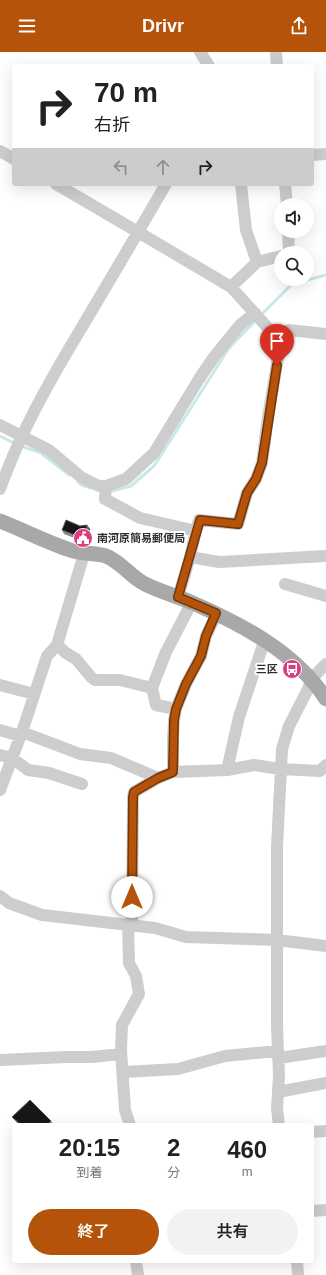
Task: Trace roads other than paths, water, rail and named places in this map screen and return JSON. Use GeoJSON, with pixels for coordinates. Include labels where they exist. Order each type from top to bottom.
{"type":"FeatureCollection","features":[{"type":"Feature","properties":{"kind":"main road"},"geometry":{"type":"LineString","coordinates":[[0,521],[71,550],[84,554],[104,556],[113,560],[143,583],[216,613],[265,639],[289,658],[311,679],[326,699]]}},
{"type":"Feature","properties":{"kind":"street"},"geometry":{"type":"LineString","coordinates":[[200,52],[208,64]]}},
{"type":"Feature","properties":{"kind":"street"},"geometry":{"type":"LineString","coordinates":[[276,52],[277,64]]}},
{"type":"Feature","properties":{"kind":"street"},"geometry":{"type":"LineString","coordinates":[[0,151],[12,158]]}},
{"type":"Feature","properties":{"kind":"street"},"geometry":{"type":"LineString","coordinates":[[314,155],[326,154]]}},
{"type":"Feature","properties":{"kind":"street"},"geometry":{"type":"LineString","coordinates":[[59,186],[231,287],[278,339],[280,352],[268,417],[262,463],[256,479],[247,493],[238,524],[200,520],[190,557],[185,600],[152,688],[156,705],[176,709]]}},
{"type":"Feature","properties":{"kind":"street"},"geometry":{"type":"LineString","coordinates":[[0,489],[8,465],[49,382],[165,186]]}},
{"type":"Feature","properties":{"kind":"street"},"geometry":{"type":"LineString","coordinates":[[241,186],[246,230],[257,262]]}},
{"type":"Feature","properties":{"kind":"street"},"geometry":{"type":"LineString","coordinates":[[285,186],[286,198]]}},
{"type":"Feature","properties":{"kind":"street"},"geometry":{"type":"LineString","coordinates":[[231,287],[257,262],[274,258]]}},
{"type":"Feature","properties":{"kind":"street"},"geometry":{"type":"LineString","coordinates":[[0,425],[49,450],[81,477],[99,486],[106,486],[126,479],[154,453],[214,357],[240,325],[255,313]]}},
{"type":"Feature","properties":{"kind":"street"},"geometry":{"type":"LineString","coordinates":[[276,337],[289,330],[326,334]]}},
{"type":"Feature","properties":{"kind":"street"},"geometry":{"type":"LineString","coordinates":[[106,486],[105,499],[140,518],[196,531]]}},
{"type":"Feature","properties":{"kind":"street"},"geometry":{"type":"LineString","coordinates":[[1,783],[21,734],[47,656],[57,645],[84,554]]}},
{"type":"Feature","properties":{"kind":"street"},"geometry":{"type":"LineString","coordinates":[[190,557],[219,562],[326,556]]}},
{"type":"Feature","properties":{"kind":"street"},"geometry":{"type":"LineString","coordinates":[[285,584],[326,596]]}},
{"type":"Feature","properties":{"kind":"street"},"geometry":{"type":"LineString","coordinates":[[173,772],[173,726],[176,709],[186,684],[201,656],[206,636],[216,613]]}},
{"type":"Feature","properties":{"kind":"street"},"geometry":{"type":"LineString","coordinates":[[227,770],[239,717],[265,639]]}},
{"type":"Feature","properties":{"kind":"street"},"geometry":{"type":"LineString","coordinates":[[57,645],[76,659],[91,677],[96,680],[120,680],[152,688]]}},
{"type":"Feature","properties":{"kind":"street"},"geometry":{"type":"LineString","coordinates":[[279,1123],[277,1109],[279,1075],[277,1026],[277,847],[282,749],[289,726],[309,687],[311,679],[326,664]]}},
{"type":"Feature","properties":{"kind":"street"},"geometry":{"type":"LineString","coordinates":[[0,684],[34,694]]}},
{"type":"Feature","properties":{"kind":"street"},"geometry":{"type":"LineString","coordinates":[[0,730],[21,734],[80,754],[111,758],[158,778]]}},
{"type":"Feature","properties":{"kind":"street"},"geometry":{"type":"LineString","coordinates":[[0,755],[12,758],[28,770],[49,773],[82,784]]}},
{"type":"Feature","properties":{"kind":"street"},"geometry":{"type":"LineString","coordinates":[[129,1123],[125,1110],[121,1054],[122,1025],[139,994],[136,976],[129,963],[134,792],[158,778],[173,772],[227,770],[254,765],[280,769],[320,770],[326,765]]}},
{"type":"Feature","properties":{"kind":"street"},"geometry":{"type":"LineString","coordinates":[[0,896],[9,903],[42,915],[156,928],[186,937],[277,940],[326,946]]}},
{"type":"Feature","properties":{"kind":"street"},"geometry":{"type":"LineString","coordinates":[[123,1072],[178,1069],[226,1056],[326,1051]]}},
{"type":"Feature","properties":{"kind":"street"},"geometry":{"type":"LineString","coordinates":[[0,1060],[92,1057],[121,1054]]}},
{"type":"Feature","properties":{"kind":"street"},"geometry":{"type":"LineString","coordinates":[[278,1092],[326,1083]]}},
{"type":"Feature","properties":{"kind":"street"},"geometry":{"type":"LineString","coordinates":[[314,1132],[326,1130]]}},
{"type":"Feature","properties":{"kind":"street"},"geometry":{"type":"LineString","coordinates":[[314,1211],[326,1210]]}},
{"type":"Feature","properties":{"kind":"street"},"geometry":{"type":"LineString","coordinates":[[136,1263],[138,1275]]}},
{"type":"Feature","properties":{"kind":"street"},"geometry":{"type":"LineString","coordinates":[[297,1263],[298,1275]]}},
{"type":"Feature","properties":{"kind":"waterway"},"geometry":{"type":"LineString","coordinates":[[261,315],[292,284],[326,275]]}},
{"type":"Feature","properties":{"kind":"waterway"},"geometry":{"type":"LineString","coordinates":[[108,492],[131,486],[154,466],[229,348],[257,319]]}},
{"type":"Feature","properties":{"kind":"waterway"},"geometry":{"type":"LineString","coordinates":[[0,436],[16,444]]}},
{"type":"Feature","properties":{"kind":"waterway"},"geometry":{"type":"LineString","coordinates":[[21,446],[41,453],[69,475]]}},
{"type":"Feature","properties":{"kind":"waterway"},"geometry":{"type":"LineString","coordinates":[[78,482],[91,488]]}},
{"type":"Feature","properties":{"kind":"place","name":"南河原簡易郵便局"},"geometry":{"type":"Point","coordinates":[83,538]}},
{"type":"Feature","properties":{"kind":"place","name":"三区"},"geometry":{"type":"Point","coordinates":[292,669]}}]}
